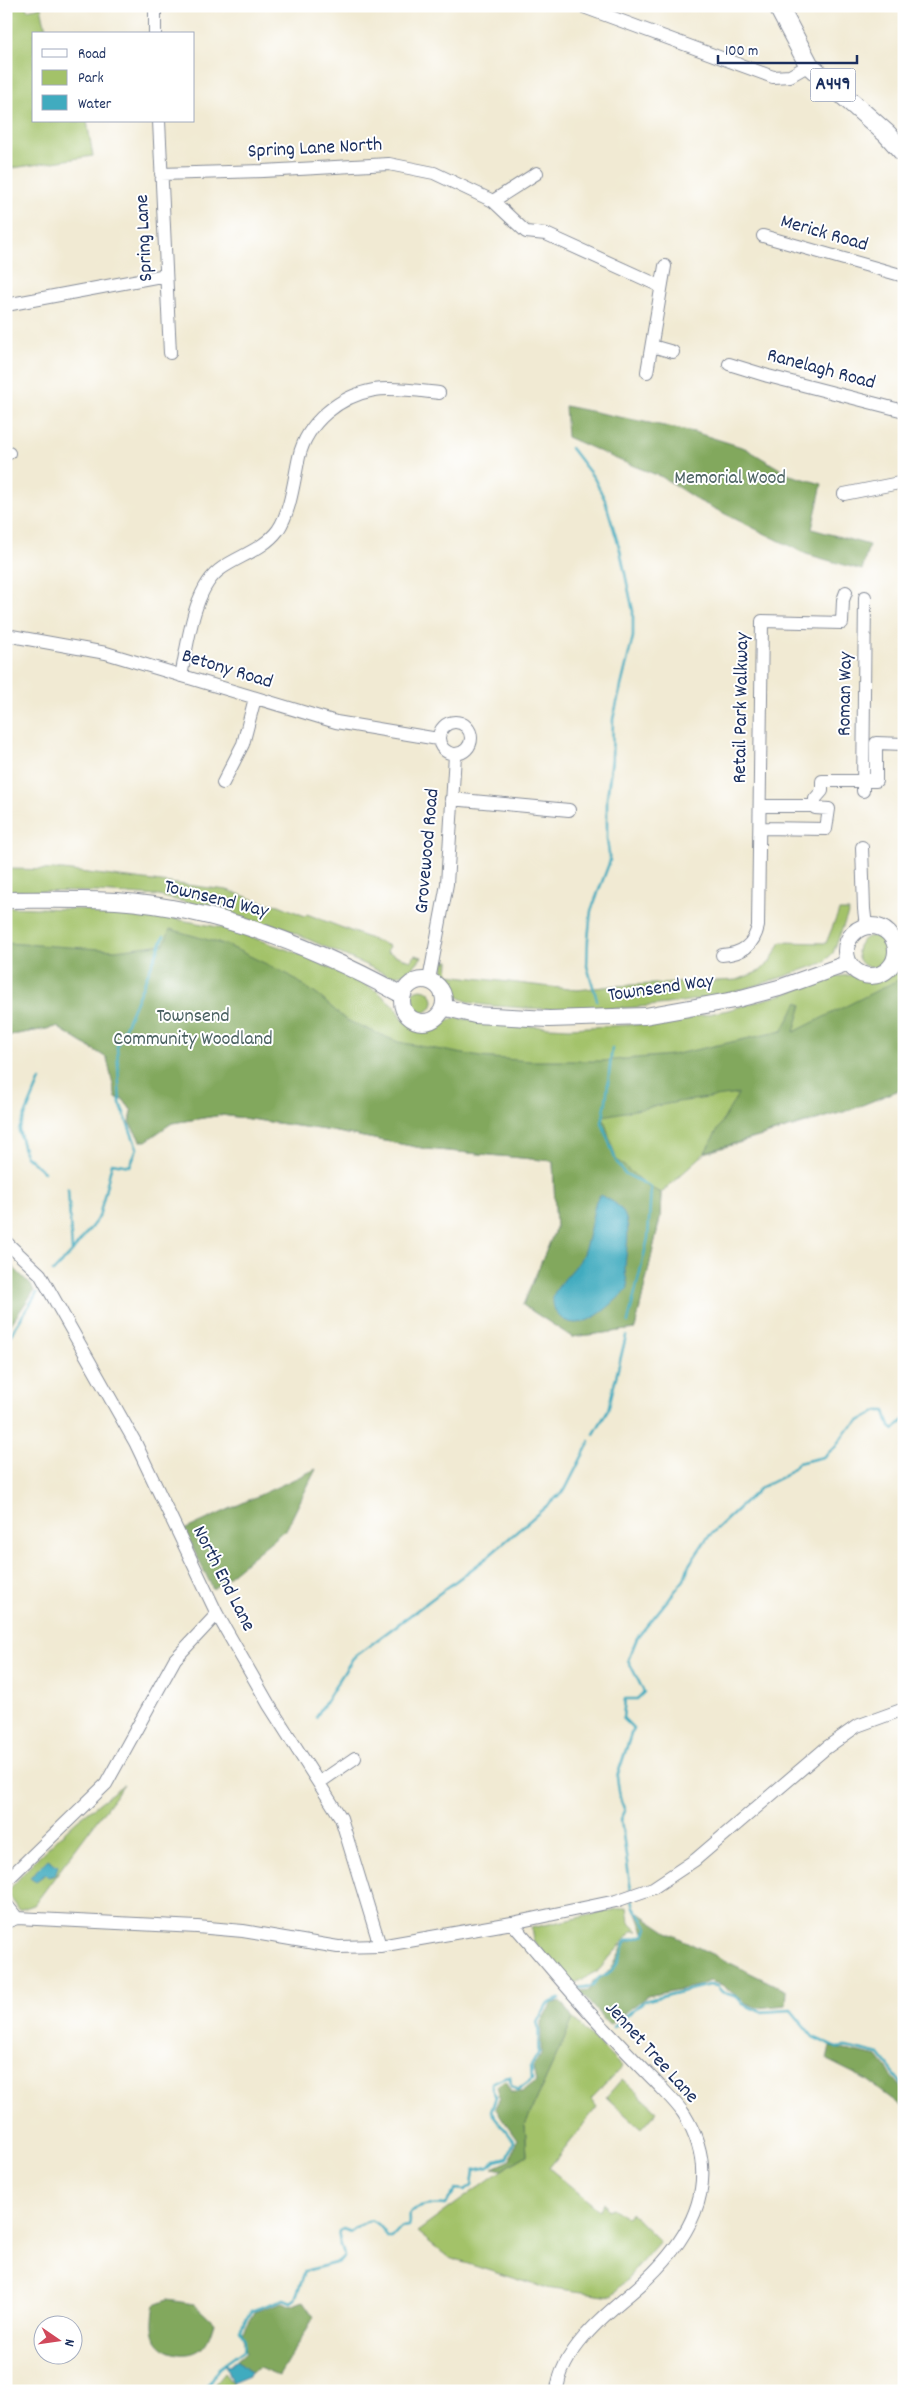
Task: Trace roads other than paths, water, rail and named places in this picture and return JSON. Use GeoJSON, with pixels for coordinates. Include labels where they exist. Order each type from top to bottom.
{"type":"FeatureCollection","features":[{"type":"Feature","properties":{"kind":"highway","name":"A449"},"geometry":{"type":"LineString","coordinates":[[778,6],[808,65],[887,134],[904,153]]}},
{"type":"Feature","properties":{"kind":"main road","name":"Townsend Way"},"geometry":{"type":"LineString","coordinates":[[6,900],[117,901],[196,913],[255,929],[312,951],[402,995]]}},
{"type":"Feature","properties":{"kind":"main road"},"geometry":{"type":"LineString","coordinates":[[866,926],[882,927],[898,935],[896,958],[887,971],[871,976],[863,975],[849,963],[846,950],[848,942],[855,931],[866,926]]}},
{"type":"Feature","properties":{"kind":"main road","name":"Townsend Way"},"geometry":{"type":"LineString","coordinates":[[443,1007],[475,1015],[549,1019],[645,1016],[734,1000],[779,988],[849,963]]}},
{"type":"Feature","properties":{"kind":"main road"},"geometry":{"type":"LineString","coordinates":[[429,980],[440,989],[443,997],[443,1007],[438,1016],[431,1021],[421,1022],[412,1020],[405,1013],[401,1002],[402,995],[412,983],[429,980]]}},
{"type":"Feature","properties":{"kind":"street"},"geometry":{"type":"LineString","coordinates":[[155,6],[155,32]]}},
{"type":"Feature","properties":{"kind":"street"},"geometry":{"type":"LineString","coordinates":[[581,6],[773,77],[790,76],[808,65]]}},
{"type":"Feature","properties":{"kind":"street","name":"Spring Lane"},"geometry":{"type":"LineString","coordinates":[[159,122],[170,353]]}},
{"type":"Feature","properties":{"kind":"street","name":"Spring Lane North"},"geometry":{"type":"LineString","coordinates":[[161,174],[389,164],[434,174],[493,201],[526,232],[546,234],[660,286]]}},
{"type":"Feature","properties":{"kind":"street"},"geometry":{"type":"LineString","coordinates":[[493,201],[537,173]]}},
{"type":"Feature","properties":{"kind":"street","name":"Merick Road"},"geometry":{"type":"LineString","coordinates":[[763,236],[904,276]]}},
{"type":"Feature","properties":{"kind":"street"},"geometry":{"type":"LineString","coordinates":[[647,372],[660,286],[665,266]]}},
{"type":"Feature","properties":{"kind":"street"},"geometry":{"type":"LineString","coordinates":[[6,305],[166,275]]}},
{"type":"Feature","properties":{"kind":"street"},"geometry":{"type":"LineString","coordinates":[[652,346],[673,352]]}},
{"type":"Feature","properties":{"kind":"street","name":"Ranelagh Road"},"geometry":{"type":"LineString","coordinates":[[729,364],[768,376],[904,410]]}},
{"type":"Feature","properties":{"kind":"street"},"geometry":{"type":"LineString","coordinates":[[181,676],[200,595],[208,580],[220,569],[266,543],[279,529],[286,512],[300,452],[308,434],[319,420],[345,398],[376,390],[439,393]]}},
{"type":"Feature","properties":{"kind":"street"},"geometry":{"type":"LineString","coordinates":[[844,494],[904,482]]}},
{"type":"Feature","properties":{"kind":"street","name":"Retail Park Walkway"},"geometry":{"type":"LineString","coordinates":[[722,955],[740,952],[748,947],[758,929],[762,621],[842,623],[842,600],[846,592]]}},
{"type":"Feature","properties":{"kind":"street","name":"Roman Way"},"geometry":{"type":"LineString","coordinates":[[863,786],[865,597]]}},
{"type":"Feature","properties":{"kind":"street","name":"Betony Road"},"geometry":{"type":"LineString","coordinates":[[6,635],[106,652],[336,722],[438,739]]}},
{"type":"Feature","properties":{"kind":"street"},"geometry":{"type":"LineString","coordinates":[[223,783],[242,744],[255,698]]}},
{"type":"Feature","properties":{"kind":"street"},"geometry":{"type":"LineString","coordinates":[[457,722],[465,725],[471,736],[471,742],[462,753],[456,755],[447,753],[440,747],[438,739],[444,725],[457,722]]}},
{"type":"Feature","properties":{"kind":"street"},"geometry":{"type":"LineString","coordinates":[[815,806],[815,799],[822,791],[822,782],[863,786],[876,781],[876,743],[904,744]]}},
{"type":"Feature","properties":{"kind":"street","name":"Grovewood Road"},"geometry":{"type":"LineString","coordinates":[[429,980],[447,884],[451,799],[456,755]]}},
{"type":"Feature","properties":{"kind":"street"},"geometry":{"type":"LineString","coordinates":[[451,799],[569,810]]}},
{"type":"Feature","properties":{"kind":"street"},"geometry":{"type":"LineString","coordinates":[[760,806],[815,806],[815,808],[830,809],[826,829],[760,828]]}},
{"type":"Feature","properties":{"kind":"street"},"geometry":{"type":"LineString","coordinates":[[862,847],[866,926]]}},
{"type":"Feature","properties":{"kind":"street","name":"North End Lane"},"geometry":{"type":"LineString","coordinates":[[6,1242],[40,1274],[135,1442],[216,1614],[269,1705],[320,1782],[341,1818],[380,1946]]}},
{"type":"Feature","properties":{"kind":"street"},"geometry":{"type":"LineString","coordinates":[[6,1881],[106,1784],[176,1659],[216,1614]]}},
{"type":"Feature","properties":{"kind":"street"},"geometry":{"type":"LineString","coordinates":[[6,1904],[12,1920],[243,1931],[338,1947],[380,1946],[616,1901],[652,1888],[694,1860],[826,1748],[857,1726],[904,1709]]}},
{"type":"Feature","properties":{"kind":"street"},"geometry":{"type":"LineString","coordinates":[[320,1782],[355,1758]]}},
{"type":"Feature","properties":{"kind":"street","name":"Jennet Tree Lane"},"geometry":{"type":"LineString","coordinates":[[512,1922],[594,2018],[684,2114],[696,2140],[703,2169],[701,2194],[687,2232],[655,2273],[609,2311],[578,2342],[558,2382],[557,2391]]}},
{"type":"Feature","properties":{"kind":"water"},"geometry":{"type":"Polygon","coordinates":[[[600,1195],[617,1205],[623,1211],[626,1219],[628,1236],[625,1270],[628,1289],[597,1316],[579,1323],[570,1322],[557,1314],[553,1297],[557,1288],[580,1260],[588,1239],[596,1201],[600,1195]]]}},
{"type":"Feature","properties":{"kind":"water"},"geometry":{"type":"Polygon","coordinates":[[[48,1859],[58,1866],[55,1875],[49,1877],[46,1874],[36,1881],[30,1877],[48,1859]]]}},
{"type":"Feature","properties":{"kind":"water"},"geometry":{"type":"Polygon","coordinates":[[[237,2360],[251,2372],[249,2376],[232,2383],[225,2364],[230,2366],[237,2360]]]}},
{"type":"Feature","properties":{"kind":"waterway"},"geometry":{"type":"LineString","coordinates":[[571,448],[594,478],[605,500],[620,550],[633,611],[633,637],[613,719],[612,759],[607,798],[607,839],[610,861],[591,911],[588,939],[587,966],[597,1000]]}},
{"type":"Feature","properties":{"kind":"waterway"},"geometry":{"type":"LineString","coordinates":[[53,1272],[72,1252],[99,1217],[112,1163],[130,1166],[137,1148],[120,1103],[117,1046],[164,936]]}},
{"type":"Feature","properties":{"kind":"waterway"},"geometry":{"type":"LineString","coordinates":[[612,1048],[602,1123],[616,1161],[624,1173],[651,1187],[648,1238],[628,1322]]}},
{"type":"Feature","properties":{"kind":"waterway"},"geometry":{"type":"LineString","coordinates":[[40,1080],[19,1130],[25,1155],[44,1172]]}},
{"type":"Feature","properties":{"kind":"waterway"},"geometry":{"type":"LineString","coordinates":[[68,1189],[72,1252]]}},
{"type":"Feature","properties":{"kind":"waterway"},"geometry":{"type":"LineString","coordinates":[[6,1342],[37,1293]]}},
{"type":"Feature","properties":{"kind":"waterway"},"geometry":{"type":"LineString","coordinates":[[594,1434],[608,1410],[626,1336]]}},
{"type":"Feature","properties":{"kind":"waterway"},"geometry":{"type":"LineString","coordinates":[[631,1891],[621,1820],[625,1811],[620,1798],[617,1777],[633,1728],[623,1718],[625,1699],[637,1699],[644,1692],[628,1660],[637,1638],[684,1580],[689,1565],[707,1538],[760,1488],[784,1476],[798,1463],[823,1457],[835,1447],[847,1430],[878,1411],[885,1411],[890,1427],[894,1430],[904,1420]]}},
{"type":"Feature","properties":{"kind":"waterway"},"geometry":{"type":"LineString","coordinates":[[316,1717],[353,1658],[484,1560],[565,1490],[590,1441]]}},
{"type":"Feature","properties":{"kind":"waterway"},"geometry":{"type":"LineString","coordinates":[[579,1988],[593,1986],[599,1978],[611,1971],[620,1957],[626,1941],[645,1935],[648,1928],[634,1907],[632,1899]]}},
{"type":"Feature","properties":{"kind":"waterway"},"geometry":{"type":"LineString","coordinates":[[613,2027],[644,2001],[709,1985],[717,1986],[722,1992],[737,1997],[743,2004],[761,2012],[791,2010],[813,2037],[837,2048],[846,2047],[880,2055],[904,2086]]}},
{"type":"Feature","properties":{"kind":"waterway"},"geometry":{"type":"LineString","coordinates":[[204,2391],[219,2368],[244,2350],[245,2340],[240,2330],[251,2311],[284,2299],[291,2302],[295,2299],[305,2271],[339,2262],[344,2257],[339,2231],[343,2229],[351,2232],[363,2223],[372,2221],[379,2225],[388,2237],[392,2237],[401,2227],[409,2226],[412,2211],[426,2206],[445,2205],[456,2189],[465,2190],[472,2185],[474,2170],[489,2167],[496,2161],[508,2158],[514,2141],[491,2112],[496,2097],[492,2089],[492,2083],[510,2076],[511,2086],[517,2090],[532,2079],[531,2066],[539,2052],[539,2029],[537,2022],[548,2004],[559,1999]]}},
{"type":"Feature","properties":{"kind":"park label","name":"Memorial Wood"},"geometry":{"type":"Point","coordinates":[730,479]}},
{"type":"Feature","properties":{"kind":"park label","name":"Townsend Community Woodland"},"geometry":{"type":"Point","coordinates":[193,1028]}}]}
